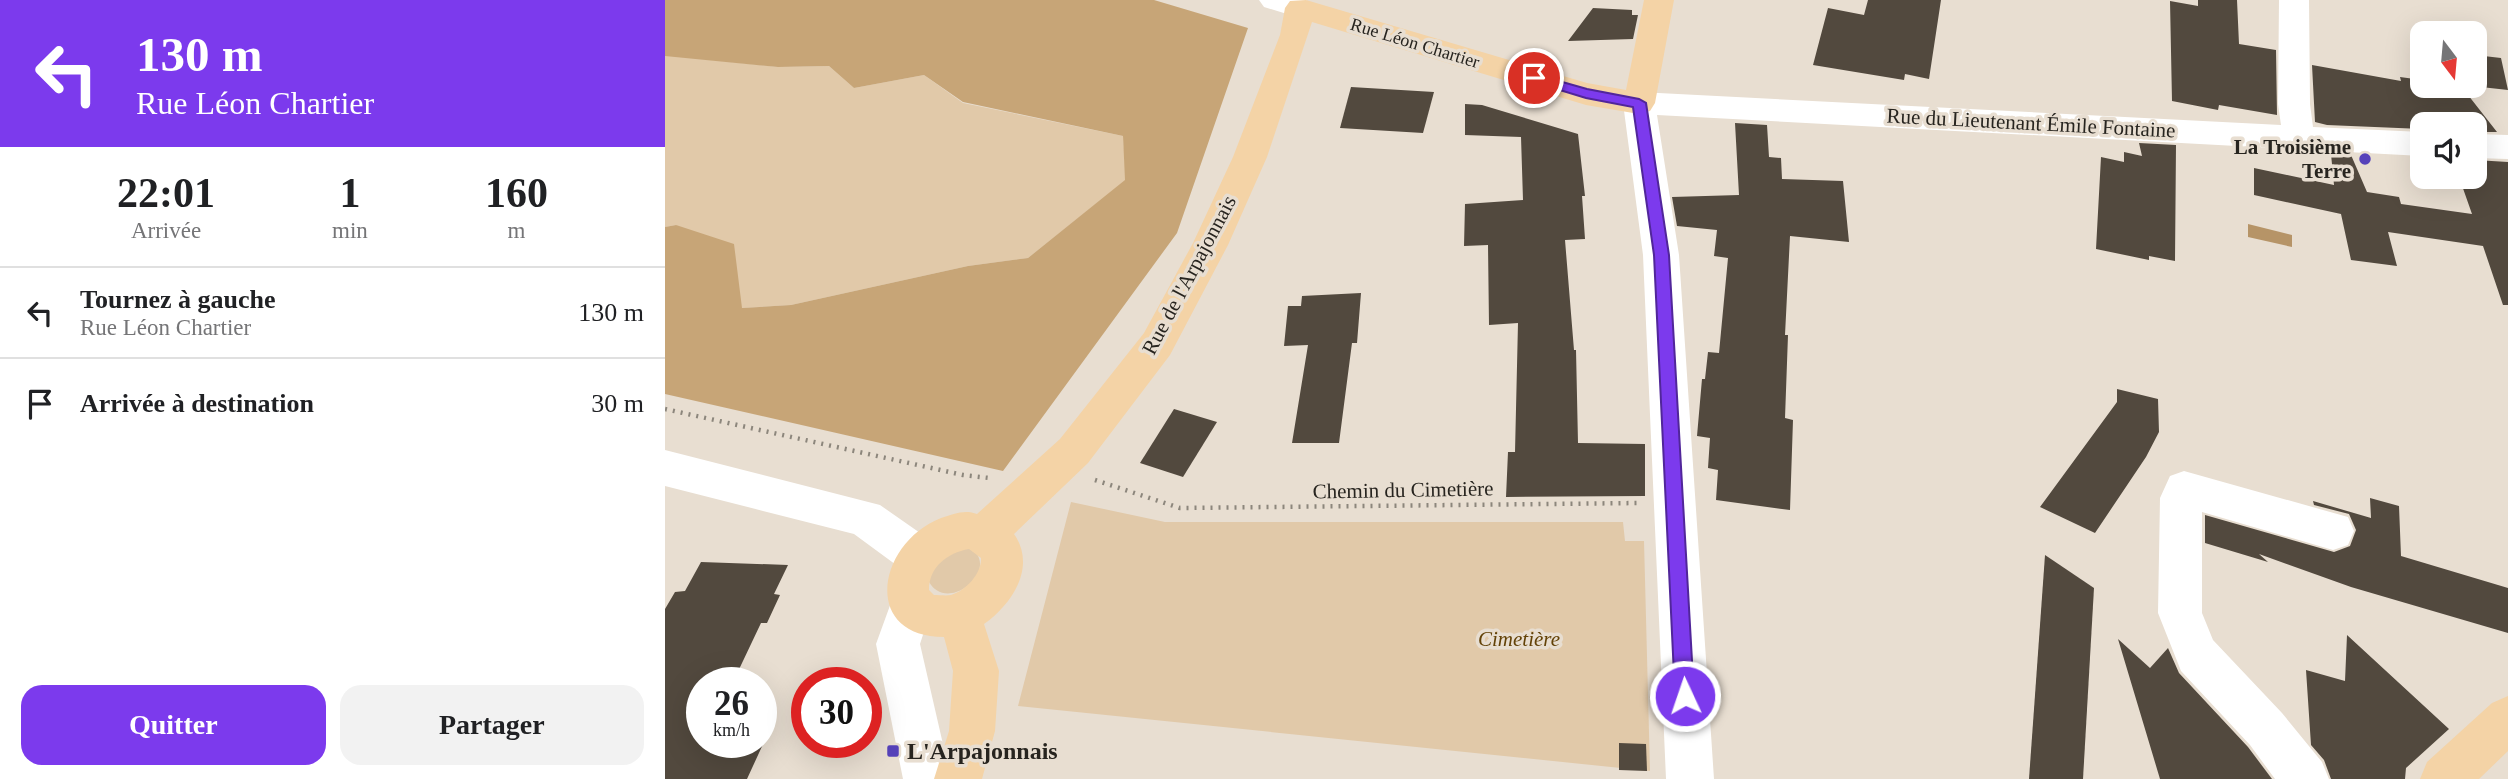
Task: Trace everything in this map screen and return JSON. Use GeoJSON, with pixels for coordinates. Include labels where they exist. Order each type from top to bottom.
{"type":"FeatureCollection","features":[{"type":"Feature","properties":{"kind":"main road"},"geometry":{"type":"LineString","coordinates":[[1639,103],[1659,0]]}},
{"type":"Feature","properties":{"kind":"main road","name":"Rue Léon Chartier"},"geometry":{"type":"LineString","coordinates":[[1287,4],[1586,94],[1639,103]]}},
{"type":"Feature","properties":{"kind":"main road","name":"Rue de l'Arpajonnais"},"geometry":{"type":"LineString","coordinates":[[986,533],[1074,451],[1157,344],[1210,245],[1250,157],[1295,35],[1287,4]]}},
{"type":"Feature","properties":{"kind":"main road"},"geometry":{"type":"LineString","coordinates":[[970,530],[986,533],[998,542],[1003,556],[1002,573],[993,589],[978,604],[959,614],[940,618],[923,614],[911,604],[906,590],[909,572],[918,556],[934,542],[951,533],[970,530]]}},
{"type":"Feature","properties":{"kind":"main road"},"geometry":{"type":"LineString","coordinates":[[957,779],[972,731],[975,671],[959,614]]}},
{"type":"Feature","properties":{"kind":"main road"},"geometry":{"type":"LineString","coordinates":[[2444,779],[2508,719]]}},
{"type":"Feature","properties":{"kind":"street"},"geometry":{"type":"LineString","coordinates":[[2294,0],[2294,104],[2299,138]]}},
{"type":"Feature","properties":{"kind":"street","name":"Rue du Lieutenant Émile Fontaine"},"geometry":{"type":"LineString","coordinates":[[1639,103],[2410,143]]}},
{"type":"Feature","properties":{"kind":"street"},"geometry":{"type":"LineString","coordinates":[[1639,103],[1661,255],[1690,779]]}},
{"type":"Feature","properties":{"kind":"street"},"geometry":{"type":"LineString","coordinates":[[2487,146],[2508,147]]}},
{"type":"Feature","properties":{"kind":"street"},"geometry":{"type":"LineString","coordinates":[[669,474],[865,518],[918,556]]}},
{"type":"Feature","properties":{"kind":"street"},"geometry":{"type":"LineString","coordinates":[[2305,779],[2266,729],[2197,655],[2180,613],[2181,498],[2184,489],[2333,531]]}},
{"type":"Feature","properties":{"kind":"street"},"geometry":{"type":"LineString","coordinates":[[911,604],[898,644],[927,779]]}},
{"type":"Feature","properties":{"kind":"path"},"geometry":{"type":"LineString","coordinates":[[665,409],[950,472],[996,478]]}},
{"type":"Feature","properties":{"kind":"path","name":"Chemin du Cimetière"},"geometry":{"type":"LineString","coordinates":[[1135,495],[1180,508],[1674,503]]}},
{"type":"Feature","properties":{"kind":"green space"},"geometry":{"type":"Polygon","coordinates":[[[665,55],[778,67],[829,66],[854,88],[924,75],[963,103],[1123,136],[1126,180],[1028,258],[968,266],[791,305],[742,308],[676,225],[665,227],[665,55]]]}},
{"type":"Feature","properties":{"kind":"green space","name":"Cimetière"},"geometry":{"type":"Polygon","coordinates":[[[1071,502],[1165,522],[1623,522],[1625,541],[1644,541],[1650,771],[1018,706],[1071,502]]]}},
{"type":"Feature","properties":{"kind":"green space"},"geometry":{"type":"Polygon","coordinates":[[[969,547],[978,556],[980,566],[976,576],[958,591],[947,593],[936,590],[928,580],[936,559],[969,547]]]}},
{"type":"Feature","properties":{"kind":"shaded area"},"geometry":{"type":"Polygon","coordinates":[[[665,0],[1154,0],[1248,28],[1177,233],[1003,471],[665,394],[665,227],[676,225],[734,244],[742,308],[791,305],[968,266],[1028,258],[1125,180],[1123,136],[963,102],[924,75],[854,88],[829,66],[778,67],[665,56],[665,0]]]}},
{"type":"Feature","properties":{"kind":"shaded area"},"geometry":{"type":"Polygon","coordinates":[[[2248,224],[2292,235],[2292,247],[2248,237],[2248,224]]]}},
{"type":"Feature","properties":{"kind":"building"},"geometry":{"type":"Polygon","coordinates":[[[1868,0],[1941,0],[1929,79],[1905,74],[1904,80],[1813,65],[1828,8],[1864,15],[1868,0]]]}},
{"type":"Feature","properties":{"kind":"building"},"geometry":{"type":"Polygon","coordinates":[[[2198,0],[2237,0],[2239,44],[2276,50],[2277,115],[2219,105],[2218,110],[2172,101],[2170,1],[2198,6],[2198,0]]]}},
{"type":"Feature","properties":{"kind":"building"},"geometry":{"type":"Polygon","coordinates":[[[1593,8],[1632,10],[1632,15],[1638,15],[1633,39],[1568,41],[1593,8]]]}},
{"type":"Feature","properties":{"kind":"building"},"geometry":{"type":"Polygon","coordinates":[[[2487,56],[2501,58],[2508,90],[2487,88],[2487,56]]]}},
{"type":"Feature","properties":{"kind":"building"},"geometry":{"type":"Polygon","coordinates":[[[2312,65],[2401,81],[2400,77],[2410,78],[2410,98],[2470,98],[2481,112],[2410,112],[2410,128],[2327,125],[2315,122],[2312,65]]]}},
{"type":"Feature","properties":{"kind":"building"},"geometry":{"type":"Polygon","coordinates":[[[1351,87],[1434,92],[1423,133],[1340,128],[1351,87]]]}},
{"type":"Feature","properties":{"kind":"building"},"geometry":{"type":"Polygon","coordinates":[[[1465,104],[1482,105],[1578,134],[1585,196],[1582,196],[1585,239],[1565,240],[1576,350],[1578,443],[1645,444],[1645,496],[1506,497],[1508,452],[1515,452],[1518,323],[1489,325],[1488,245],[1464,246],[1465,204],[1523,200],[1521,137],[1465,135],[1465,104]]]}},
{"type":"Feature","properties":{"kind":"building"},"geometry":{"type":"Polygon","coordinates":[[[2487,119],[2497,132],[2487,132],[2487,119]]]}},
{"type":"Feature","properties":{"kind":"building"},"geometry":{"type":"Polygon","coordinates":[[[1735,123],[1767,125],[1769,157],[1781,158],[1782,179],[1843,181],[1849,242],[1790,236],[1785,335],[1788,335],[1785,418],[1793,420],[1790,510],[1716,500],[1718,470],[1708,468],[1710,438],[1697,436],[1702,379],[1705,379],[1708,352],[1719,353],[1728,258],[1714,256],[1717,230],[1677,226],[1672,197],[1739,195],[1735,123]]]}},
{"type":"Feature","properties":{"kind":"building"},"geometry":{"type":"Polygon","coordinates":[[[2139,143],[2176,145],[2175,261],[2149,256],[2149,260],[2096,249],[2101,157],[2124,162],[2124,152],[2142,156],[2139,143]]]}},
{"type":"Feature","properties":{"kind":"building"},"geometry":{"type":"Polygon","coordinates":[[[2331,154],[2351,155],[2367,192],[2399,197],[2401,204],[2472,214],[2463,189],[2487,189],[2487,161],[2508,162],[2508,305],[2503,305],[2483,246],[2388,232],[2397,266],[2351,260],[2341,214],[2254,195],[2254,168],[2334,185],[2331,154]]]}},
{"type":"Feature","properties":{"kind":"building"},"geometry":{"type":"Polygon","coordinates":[[[1361,293],[1357,343],[1352,343],[1339,443],[1292,443],[1308,345],[1284,346],[1288,306],[1301,306],[1302,296],[1361,293]]]}},
{"type":"Feature","properties":{"kind":"building"},"geometry":{"type":"Polygon","coordinates":[[[2117,389],[2158,399],[2159,432],[2146,457],[2095,533],[2040,507],[2117,402],[2117,389]]]}},
{"type":"Feature","properties":{"kind":"building"},"geometry":{"type":"Polygon","coordinates":[[[1174,409],[1217,422],[1183,477],[1140,463],[1174,409]]]}},
{"type":"Feature","properties":{"kind":"building"},"geometry":{"type":"Polygon","coordinates":[[[2370,498],[2399,506],[2401,556],[2508,588],[2508,633],[2351,587],[2259,554],[2268,562],[2205,543],[2205,515],[2334,552],[2350,546],[2356,530],[2349,514],[2314,505],[2313,501],[2371,518],[2370,498]]]}},
{"type":"Feature","properties":{"kind":"building"},"geometry":{"type":"Polygon","coordinates":[[[2045,555],[2094,588],[2083,779],[2029,779],[2045,555]]]}},
{"type":"Feature","properties":{"kind":"building"},"geometry":{"type":"Polygon","coordinates":[[[701,562],[788,565],[774,594],[780,595],[767,623],[761,623],[740,667],[686,667],[686,758],[757,758],[747,779],[665,779],[665,609],[675,592],[685,591],[701,562]]]}},
{"type":"Feature","properties":{"kind":"building"},"geometry":{"type":"Polygon","coordinates":[[[2347,635],[2449,729],[2406,768],[2405,779],[2331,779],[2324,760],[2311,745],[2306,670],[2345,681],[2347,635]]]}},
{"type":"Feature","properties":{"kind":"building"},"geometry":{"type":"Polygon","coordinates":[[[2118,639],[2150,668],[2168,648],[2179,673],[2248,747],[2272,779],[2160,779],[2118,639]]]}},
{"type":"Feature","properties":{"kind":"building"},"geometry":{"type":"Polygon","coordinates":[[[1619,743],[1646,744],[1647,771],[1619,770],[1619,743]]]}},
{"type":"Feature","properties":{"kind":"place","name":"La Troisième Terre"},"geometry":{"type":"Point","coordinates":[2365,159]}},
{"type":"Feature","properties":{"kind":"place","name":"L'Arpajonnais"},"geometry":{"type":"Point","coordinates":[893,751]}},
{"type":"Feature","properties":{"kind":"route"},"geometry":{"type":"LineString","coordinates":[[1534,78],[1586,94],[1639,103],[1661,255],[1685,696]]}}]}
